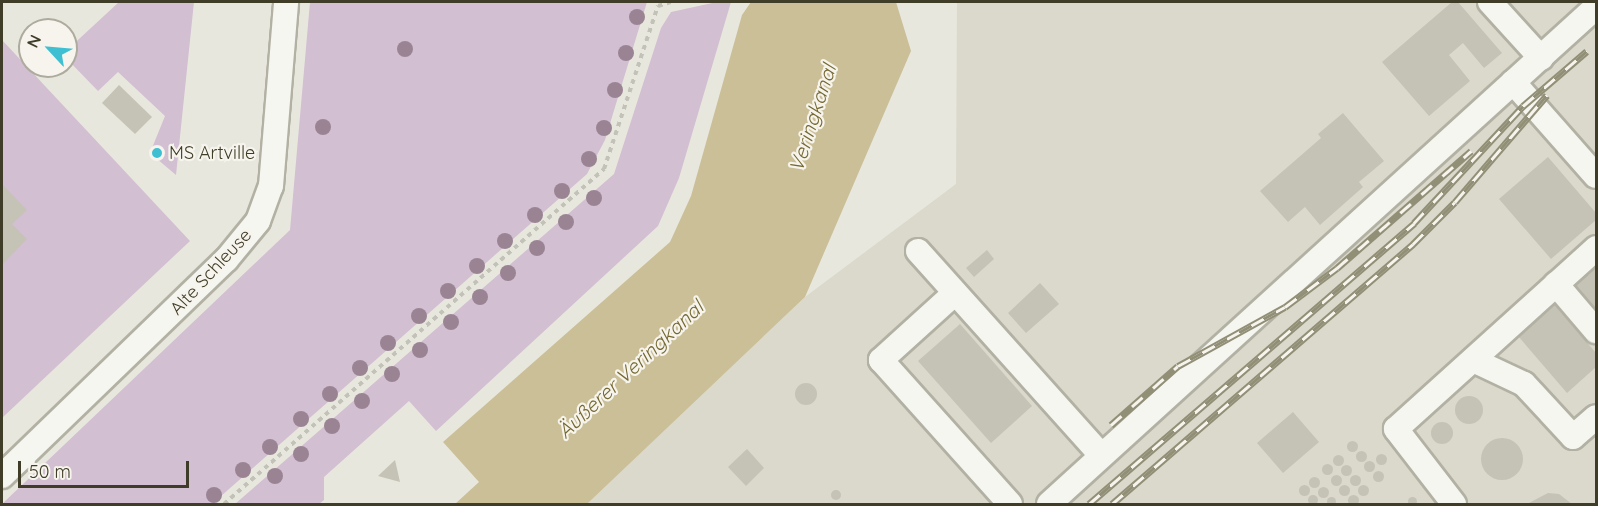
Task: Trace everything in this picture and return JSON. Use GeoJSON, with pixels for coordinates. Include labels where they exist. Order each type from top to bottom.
{"type":"FeatureCollection","features":[{"type":"Feature","properties":{"kind":"street","name":"Alte Schleuse"},"geometry":{"type":"LineString","coordinates":[[2,476],[226,260],[258,221],[271,186],[286,2]]}},
{"type":"Feature","properties":{"kind":"street"},"geometry":{"type":"LineString","coordinates":[[1490,2],[1540,58]]}},
{"type":"Feature","properties":{"kind":"street"},"geometry":{"type":"LineString","coordinates":[[1049,504],[1596,7]]}},
{"type":"Feature","properties":{"kind":"street"},"geometry":{"type":"LineString","coordinates":[[1514,82],[1596,176]]}},
{"type":"Feature","properties":{"kind":"street"},"geometry":{"type":"LineString","coordinates":[[1454,504],[1396,429],[1596,248]]}},
{"type":"Feature","properties":{"kind":"street"},"geometry":{"type":"LineString","coordinates":[[918,251],[1102,456]]}},
{"type":"Feature","properties":{"kind":"street"},"geometry":{"type":"LineString","coordinates":[[1556,284],[1596,331]]}},
{"type":"Feature","properties":{"kind":"street"},"geometry":{"type":"LineString","coordinates":[[955,293],[881,360],[1010,504]]}},
{"type":"Feature","properties":{"kind":"street"},"geometry":{"type":"LineString","coordinates":[[1473,360],[1524,384],[1573,437],[1596,417]]}},
{"type":"Feature","properties":{"kind":"path"},"geometry":{"type":"LineString","coordinates":[[224,504],[604,169],[658,6],[671,2]]}},
{"type":"Feature","properties":{"kind":"shaded area"},"geometry":{"type":"Polygon","coordinates":[[[119,2],[194,2],[176,175],[150,153],[165,116],[118,72],[98,91],[78,70],[78,40],[119,2]]]}},
{"type":"Feature","properties":{"kind":"shaded area"},"geometry":{"type":"Polygon","coordinates":[[[310,2],[647,2],[605,140],[587,174],[212,504],[2,504],[290,230],[310,2]]]}},
{"type":"Feature","properties":{"kind":"shaded area"},"geometry":{"type":"Polygon","coordinates":[[[717,2],[731,2],[679,178],[658,226],[436,431],[409,401],[324,477],[324,500],[319,504],[235,504],[614,174],[661,28],[671,12],[717,2]]]}},
{"type":"Feature","properties":{"kind":"shaded area"},"geometry":{"type":"Polygon","coordinates":[[[957,2],[1596,2],[1596,504],[587,504],[805,297],[956,184],[957,2]]]}},
{"type":"Feature","properties":{"kind":"shaded area"},"geometry":{"type":"Polygon","coordinates":[[[2,40],[18,57],[18,78],[38,78],[190,241],[2,418],[2,40]]]}},
{"type":"Feature","properties":{"kind":"water"},"geometry":{"type":"Polygon","coordinates":[[[751,2],[896,2],[911,51],[805,297],[587,504],[455,504],[479,482],[443,442],[670,242],[691,196],[742,15],[751,2]]]}},
{"type":"Feature","properties":{"kind":"building"},"geometry":{"type":"Polygon","coordinates":[[[1452,2],[1458,2],[1502,53],[1484,68],[1463,43],[1449,55],[1470,81],[1429,116],[1382,62],[1452,2]]]}},
{"type":"Feature","properties":{"kind":"building"},"geometry":{"type":"Polygon","coordinates":[[[119,85],[152,117],[135,134],[102,103],[119,85]]]}},
{"type":"Feature","properties":{"kind":"building"},"geometry":{"type":"Polygon","coordinates":[[[1343,113],[1384,161],[1359,182],[1363,187],[1320,225],[1305,207],[1288,222],[1260,191],[1321,138],[1318,134],[1343,113]]]}},
{"type":"Feature","properties":{"kind":"building"},"geometry":{"type":"Polygon","coordinates":[[[1548,157],[1596,213],[1596,220],[1551,259],[1499,199],[1548,157]]]}},
{"type":"Feature","properties":{"kind":"building"},"geometry":{"type":"Polygon","coordinates":[[[2,184],[27,210],[12,224],[27,239],[2,265],[2,184]]]}},
{"type":"Feature","properties":{"kind":"building"},"geometry":{"type":"Polygon","coordinates":[[[987,250],[994,259],[974,277],[966,268],[987,250]]]}},
{"type":"Feature","properties":{"kind":"building"},"geometry":{"type":"Polygon","coordinates":[[[1596,257],[1596,312],[1569,281],[1596,257]]]}},
{"type":"Feature","properties":{"kind":"building"},"geometry":{"type":"Polygon","coordinates":[[[1040,283],[1059,304],[1026,333],[1008,313],[1040,283]]]}},
{"type":"Feature","properties":{"kind":"building"},"geometry":{"type":"Polygon","coordinates":[[[1549,298],[1596,353],[1596,367],[1567,393],[1512,329],[1549,298]]]}},
{"type":"Feature","properties":{"kind":"building"},"geometry":{"type":"Polygon","coordinates":[[[960,324],[1032,406],[991,443],[918,361],[960,324]]]}},
{"type":"Feature","properties":{"kind":"building"},"geometry":{"type":"Polygon","coordinates":[[[806,383],[814,386],[817,394],[814,402],[806,405],[798,402],[795,394],[798,386],[806,383]]]}},
{"type":"Feature","properties":{"kind":"building"},"geometry":{"type":"Polygon","coordinates":[[[1469,396],[1479,400],[1483,410],[1479,420],[1469,424],[1459,420],[1455,410],[1459,400],[1469,396]]]}},
{"type":"Feature","properties":{"kind":"building"},"geometry":{"type":"Polygon","coordinates":[[[1293,412],[1319,442],[1283,473],[1257,443],[1293,412]]]}},
{"type":"Feature","properties":{"kind":"building"},"geometry":{"type":"Polygon","coordinates":[[[1442,422],[1450,425],[1453,433],[1450,441],[1442,444],[1434,441],[1431,433],[1434,425],[1442,422]]]}},
{"type":"Feature","properties":{"kind":"building"},"geometry":{"type":"Polygon","coordinates":[[[1502,438],[1517,444],[1523,459],[1517,474],[1502,480],[1487,474],[1481,459],[1487,444],[1502,438]]]}},
{"type":"Feature","properties":{"kind":"building"},"geometry":{"type":"Polygon","coordinates":[[[1352,441],[1356,442],[1356,450],[1352,451],[1348,450],[1347,446],[1348,442],[1352,441]]]}},
{"type":"Feature","properties":{"kind":"building"},"geometry":{"type":"Polygon","coordinates":[[[747,449],[764,468],[746,486],[728,467],[747,449]]]}},
{"type":"Feature","properties":{"kind":"building"},"geometry":{"type":"Polygon","coordinates":[[[1361,451],[1365,452],[1365,460],[1361,461],[1357,460],[1356,456],[1357,452],[1361,451]]]}},
{"type":"Feature","properties":{"kind":"building"},"geometry":{"type":"Polygon","coordinates":[[[1381,454],[1385,455],[1385,463],[1381,464],[1377,463],[1376,459],[1377,455],[1381,454]]]}},
{"type":"Feature","properties":{"kind":"building"},"geometry":{"type":"Polygon","coordinates":[[[1338,455],[1342,456],[1342,464],[1338,465],[1334,464],[1333,460],[1334,456],[1338,455]]]}},
{"type":"Feature","properties":{"kind":"building"},"geometry":{"type":"Polygon","coordinates":[[[395,460],[400,482],[378,476],[395,460]]]}},
{"type":"Feature","properties":{"kind":"building"},"geometry":{"type":"Polygon","coordinates":[[[1369,461],[1373,462],[1373,470],[1369,471],[1365,470],[1364,466],[1365,462],[1369,461]]]}},
{"type":"Feature","properties":{"kind":"building"},"geometry":{"type":"Polygon","coordinates":[[[1327,464],[1331,465],[1331,473],[1327,474],[1323,473],[1322,469],[1323,465],[1327,464]]]}},
{"type":"Feature","properties":{"kind":"building"},"geometry":{"type":"Polygon","coordinates":[[[1346,465],[1350,466],[1350,474],[1346,475],[1342,474],[1341,470],[1342,466],[1346,465]]]}},
{"type":"Feature","properties":{"kind":"building"},"geometry":{"type":"Polygon","coordinates":[[[1378,471],[1382,472],[1382,480],[1378,481],[1374,480],[1373,476],[1374,472],[1378,471]]]}},
{"type":"Feature","properties":{"kind":"building"},"geometry":{"type":"Polygon","coordinates":[[[1336,475],[1340,476],[1340,484],[1336,485],[1332,484],[1331,480],[1332,476],[1336,475]]]}},
{"type":"Feature","properties":{"kind":"building"},"geometry":{"type":"Polygon","coordinates":[[[1355,475],[1359,476],[1359,484],[1355,485],[1351,484],[1350,480],[1351,476],[1355,475]]]}},
{"type":"Feature","properties":{"kind":"building"},"geometry":{"type":"Polygon","coordinates":[[[1314,477],[1318,478],[1318,486],[1314,487],[1310,486],[1309,482],[1310,478],[1314,477]]]}},
{"type":"Feature","properties":{"kind":"building"},"geometry":{"type":"Polygon","coordinates":[[[1304,485],[1308,486],[1308,494],[1304,495],[1300,494],[1299,490],[1300,486],[1304,485]]]}},
{"type":"Feature","properties":{"kind":"building"},"geometry":{"type":"Polygon","coordinates":[[[1344,485],[1348,486],[1348,494],[1344,495],[1340,494],[1339,490],[1340,486],[1344,485]]]}},
{"type":"Feature","properties":{"kind":"building"},"geometry":{"type":"Polygon","coordinates":[[[1363,485],[1367,486],[1367,494],[1363,495],[1359,494],[1358,490],[1359,486],[1363,485]]]}},
{"type":"Feature","properties":{"kind":"building"},"geometry":{"type":"Polygon","coordinates":[[[1323,487],[1327,488],[1327,496],[1323,497],[1319,496],[1318,492],[1319,488],[1323,487]]]}},
{"type":"Feature","properties":{"kind":"building"},"geometry":{"type":"Polygon","coordinates":[[[836,490],[841,495],[836,500],[831,495],[836,490]]]}},
{"type":"Feature","properties":{"kind":"building"},"geometry":{"type":"Polygon","coordinates":[[[1548,493],[1559,494],[1572,504],[1527,504],[1548,493]]]}},
{"type":"Feature","properties":{"kind":"building"},"geometry":{"type":"Polygon","coordinates":[[[1313,495],[1317,496],[1317,504],[1313,505],[1309,504],[1308,500],[1309,496],[1313,495]]]}},
{"type":"Feature","properties":{"kind":"building"},"geometry":{"type":"Polygon","coordinates":[[[1353,495],[1357,496],[1357,504],[1353,505],[1349,504],[1348,500],[1349,496],[1353,495]]]}},
{"type":"Feature","properties":{"kind":"building"},"geometry":{"type":"Polygon","coordinates":[[[1331,496],[1336,501],[1331,506],[1326,501],[1331,496]]]}},
{"type":"Feature","properties":{"kind":"building"},"geometry":{"type":"Polygon","coordinates":[[[1412,496],[1417,501],[1412,506],[1407,501],[1412,496]]]}},
{"type":"Feature","properties":{"kind":"railway"},"geometry":{"type":"LineString","coordinates":[[1089,504],[1414,223],[1523,106],[1587,51]]}},
{"type":"Feature","properties":{"kind":"railway"},"geometry":{"type":"LineString","coordinates":[[1112,504],[1413,244],[1455,202],[1547,95]]}},
{"type":"Feature","properties":{"kind":"railway"},"geometry":{"type":"LineString","coordinates":[[1111,425],[1178,366],[1285,307],[1337,268],[1471,151]]}},
{"type":"Feature","properties":{"kind":"place","name":"MS Artville"},"geometry":{"type":"Point","coordinates":[157,153]}},
{"type":"Feature","properties":{"kind":"water label","name":"Veringkanal"},"geometry":{"type":"Point","coordinates":[812,118]}},
{"type":"Feature","properties":{"kind":"water label","name":"Äußerer Veringkanal"},"geometry":{"type":"Point","coordinates":[630,369]}}]}
